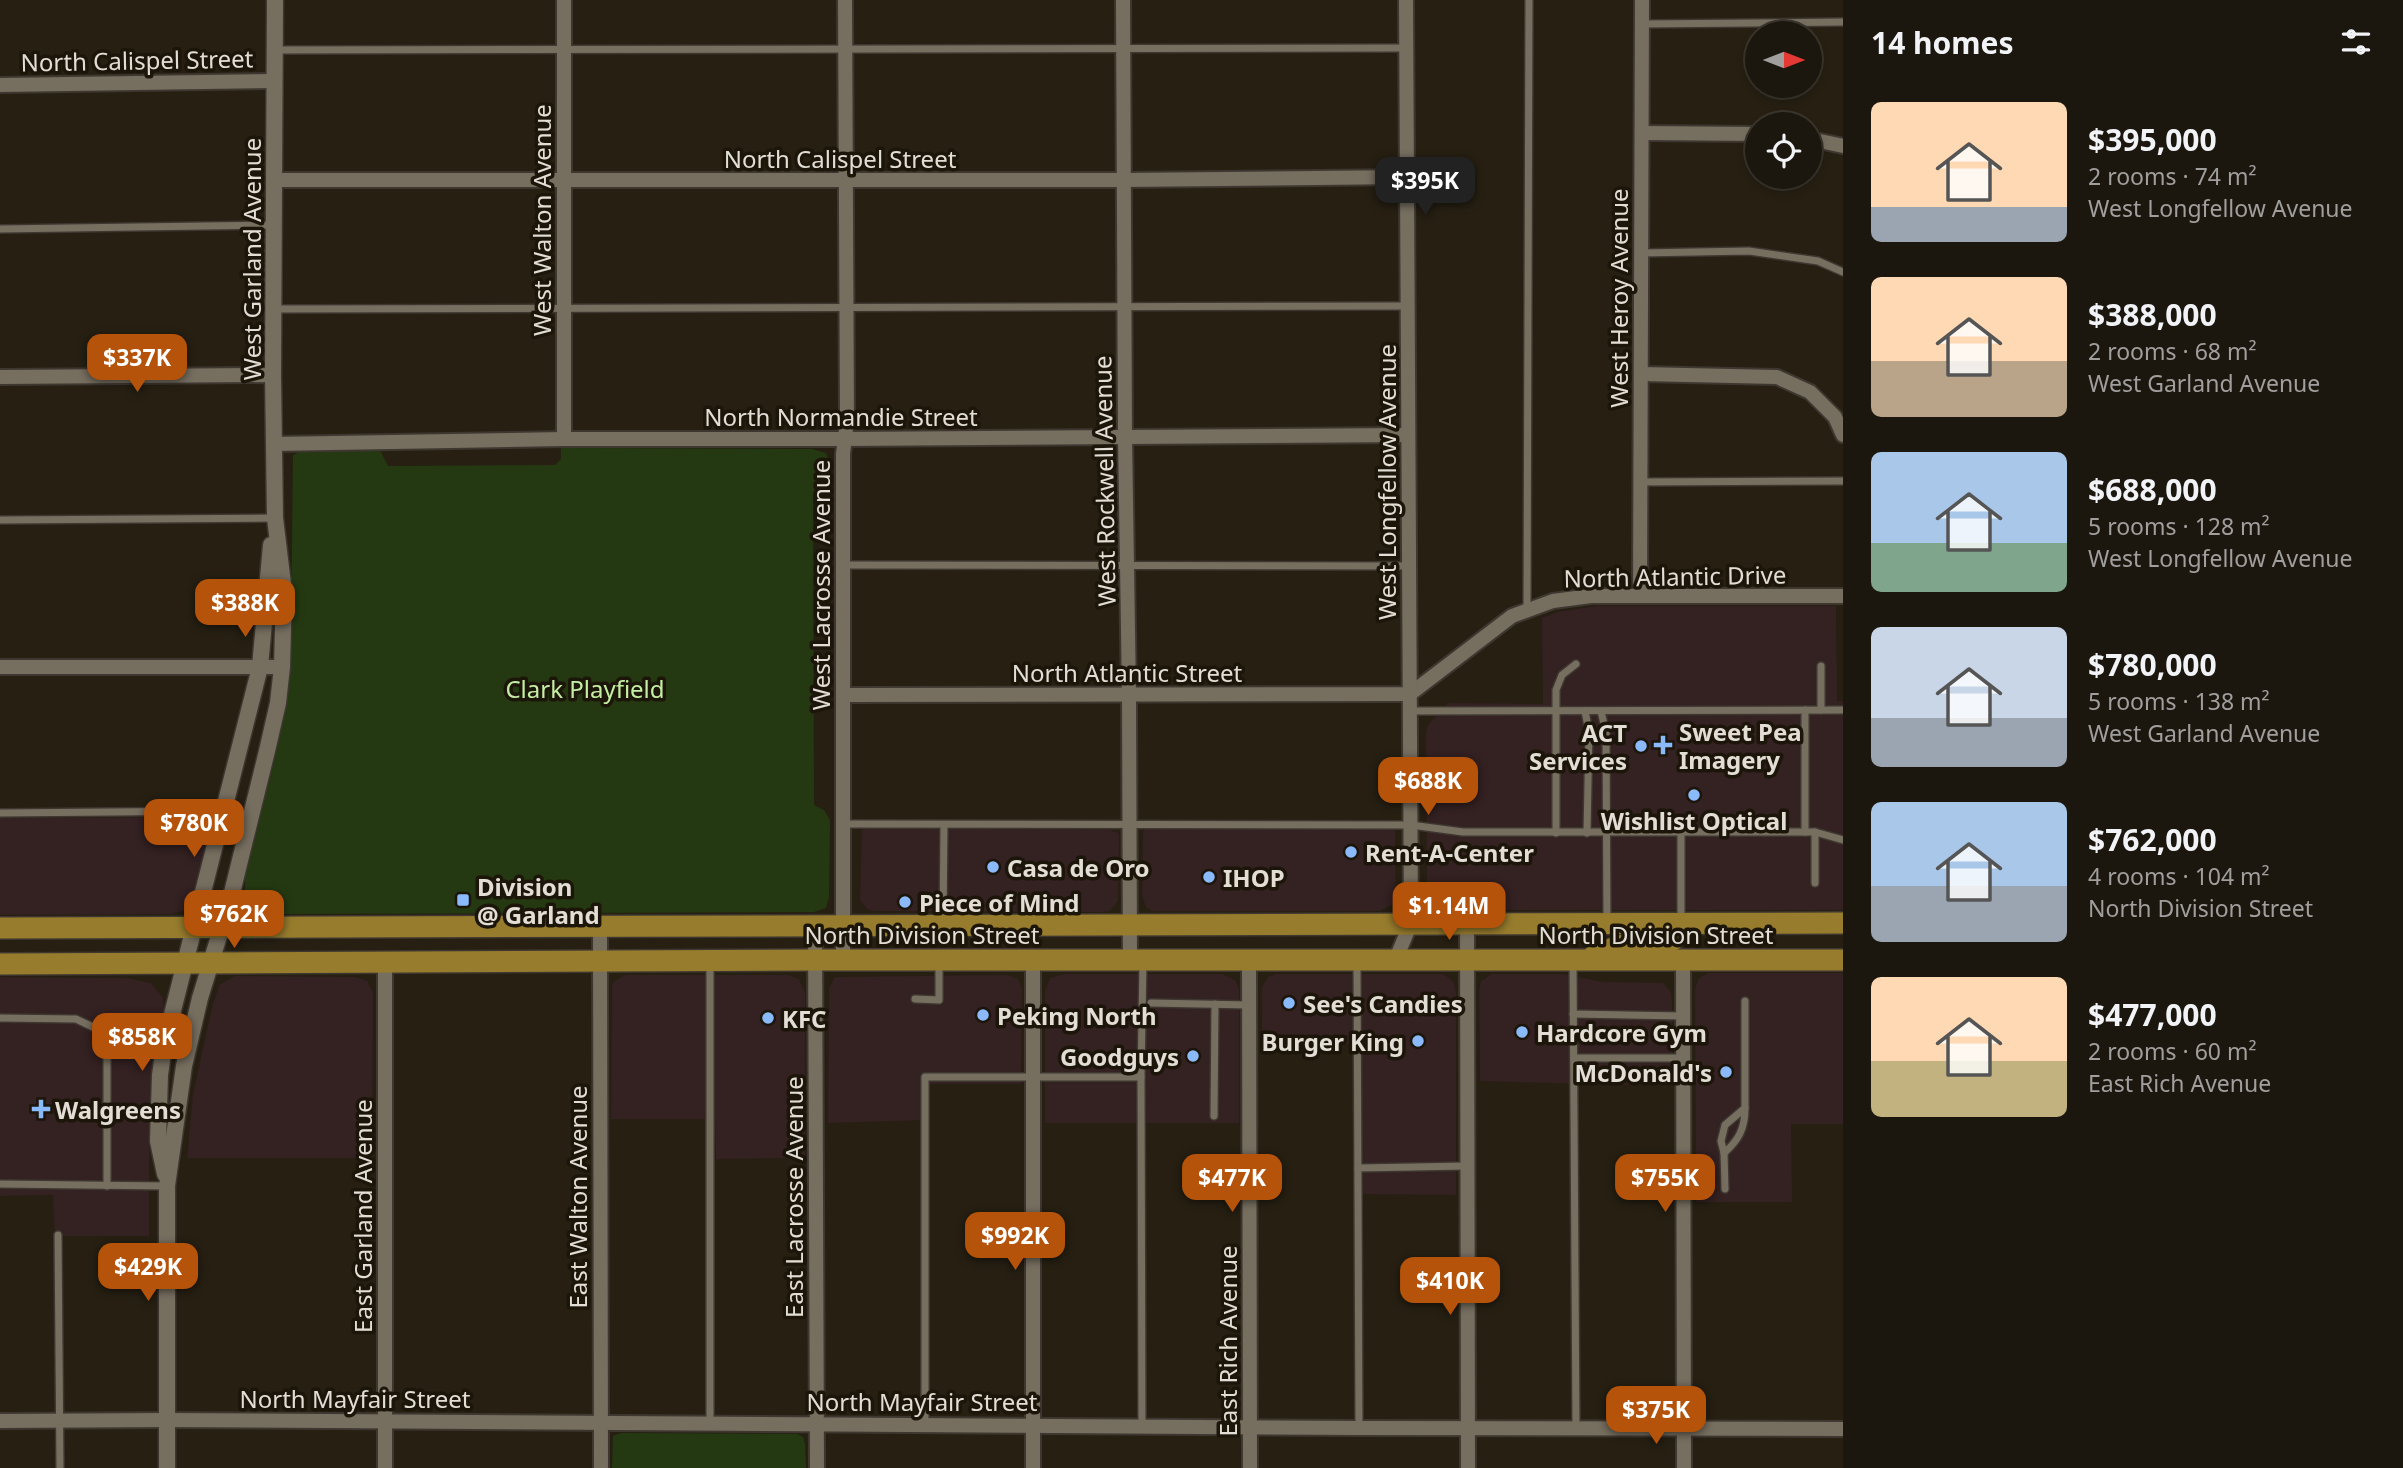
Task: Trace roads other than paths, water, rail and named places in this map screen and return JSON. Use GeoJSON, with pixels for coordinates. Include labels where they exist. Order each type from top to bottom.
{"type":"FeatureCollection","features":[{"type":"Feature","properties":{"kind":"main road","name":"North Division Street"},"geometry":{"type":"LineString","coordinates":[[0,928],[1843,923]]}},
{"type":"Feature","properties":{"kind":"main road"},"geometry":{"type":"LineString","coordinates":[[1573,961],[1636,941],[1673,940],[1681,931],[1681,924]]}},
{"type":"Feature","properties":{"kind":"main road","name":"North Division Street"},"geometry":{"type":"LineString","coordinates":[[0,964],[815,960],[1843,960]]}},
{"type":"Feature","properties":{"kind":"street","name":"West Garland Avenue"},"geometry":{"type":"LineString","coordinates":[[167,1186],[184,1066],[231,897],[267,751],[282,667],[284,592],[275,518],[273,375],[275,0]]}},
{"type":"Feature","properties":{"kind":"street","name":"West Walton Avenue"},"geometry":{"type":"LineString","coordinates":[[564,0],[564,439]]}},
{"type":"Feature","properties":{"kind":"street","name":"West Lacrosse Avenue"},"geometry":{"type":"LineString","coordinates":[[843,960],[843,565],[844,439],[847,421],[845,0]]}},
{"type":"Feature","properties":{"kind":"street","name":"West Rockwell Avenue"},"geometry":{"type":"LineString","coordinates":[[1123,0],[1130,924],[1136,961]]}},
{"type":"Feature","properties":{"kind":"street","name":"West Longfellow Avenue"},"geometry":{"type":"LineString","coordinates":[[1395,961],[1411,923],[1406,0]]}},
{"type":"Feature","properties":{"kind":"street","name":"West Heroy Avenue"},"geometry":{"type":"LineString","coordinates":[[1640,596],[1642,0]]}},
{"type":"Feature","properties":{"kind":"street","name":"North Calispel Street"},"geometry":{"type":"LineString","coordinates":[[0,85],[274,81]]}},
{"type":"Feature","properties":{"kind":"street"},"geometry":{"type":"LineString","coordinates":[[1642,133],[1745,134]]}},
{"type":"Feature","properties":{"kind":"street"},"geometry":{"type":"LineString","coordinates":[[1822,142],[1843,146]]}},
{"type":"Feature","properties":{"kind":"street","name":"North Calispel Street"},"geometry":{"type":"LineString","coordinates":[[274,180],[564,182],[1407,177]]}},
{"type":"Feature","properties":{"kind":"street"},"geometry":{"type":"LineString","coordinates":[[1641,374],[1777,377],[1810,392],[1835,417],[1843,435]]}},
{"type":"Feature","properties":{"kind":"street"},"geometry":{"type":"LineString","coordinates":[[0,377],[273,375]]}},
{"type":"Feature","properties":{"kind":"street","name":"North Normandie Street"},"geometry":{"type":"LineString","coordinates":[[274,444],[564,439],[1408,435]]}},
{"type":"Feature","properties":{"kind":"street","name":"West Garland Avenue"},"geometry":{"type":"LineString","coordinates":[[167,1186],[158,1141],[160,1075],[169,1023],[204,898],[260,667],[275,518]]}},
{"type":"Feature","properties":{"kind":"street","name":"North Atlantic Drive"},"geometry":{"type":"LineString","coordinates":[[1410,694],[1512,616],[1553,601],[1591,596],[1843,596]]}},
{"type":"Feature","properties":{"kind":"street"},"geometry":{"type":"LineString","coordinates":[[0,667],[282,667]]}},
{"type":"Feature","properties":{"kind":"street","name":"North Atlantic Street"},"geometry":{"type":"LineString","coordinates":[[843,695],[1410,694]]}},
{"type":"Feature","properties":{"kind":"street"},"geometry":{"type":"LineString","coordinates":[[1467,923],[1468,1468]]}},
{"type":"Feature","properties":{"kind":"street","name":"East Walton Avenue"},"geometry":{"type":"LineString","coordinates":[[600,925],[601,1468]]}},
{"type":"Feature","properties":{"kind":"street","name":"East Lacrosse Avenue"},"geometry":{"type":"LineString","coordinates":[[815,925],[817,1468]]}},
{"type":"Feature","properties":{"kind":"street"},"geometry":{"type":"LineString","coordinates":[[1683,960],[1684,1468]]}},
{"type":"Feature","properties":{"kind":"street"},"geometry":{"type":"LineString","coordinates":[[1033,961],[1033,1468]]}},
{"type":"Feature","properties":{"kind":"street","name":"East Rich Avenue"},"geometry":{"type":"LineString","coordinates":[[1249,961],[1250,1468]]}},
{"type":"Feature","properties":{"kind":"street","name":"East Garland Avenue"},"geometry":{"type":"LineString","coordinates":[[385,963],[385,1468]]}},
{"type":"Feature","properties":{"kind":"street"},"geometry":{"type":"LineString","coordinates":[[167,1186],[167,1468]]}},
{"type":"Feature","properties":{"kind":"street","name":"North Mayfair Street"},"geometry":{"type":"LineString","coordinates":[[0,1421],[1843,1429]]}},
{"type":"Feature","properties":{"kind":"lane"},"geometry":{"type":"LineString","coordinates":[[1527,610],[1529,0]]}},
{"type":"Feature","properties":{"kind":"lane"},"geometry":{"type":"LineString","coordinates":[[1642,24],[1843,22]]}},
{"type":"Feature","properties":{"kind":"lane"},"geometry":{"type":"LineString","coordinates":[[275,50],[1407,48]]}},
{"type":"Feature","properties":{"kind":"lane"},"geometry":{"type":"LineString","coordinates":[[0,229],[274,225]]}},
{"type":"Feature","properties":{"kind":"lane"},"geometry":{"type":"LineString","coordinates":[[1641,253],[1749,251],[1818,261],[1843,272]]}},
{"type":"Feature","properties":{"kind":"lane"},"geometry":{"type":"LineString","coordinates":[[274,309],[1408,306]]}},
{"type":"Feature","properties":{"kind":"lane"},"geometry":{"type":"LineString","coordinates":[[1641,482],[1843,481]]}},
{"type":"Feature","properties":{"kind":"lane"},"geometry":{"type":"LineString","coordinates":[[0,520],[275,518]]}},
{"type":"Feature","properties":{"kind":"lane"},"geometry":{"type":"LineString","coordinates":[[843,565],[1408,566]]}},
{"type":"Feature","properties":{"kind":"lane"},"geometry":{"type":"LineString","coordinates":[[1556,833],[1556,690],[1562,675],[1576,664]]}},
{"type":"Feature","properties":{"kind":"lane"},"geometry":{"type":"LineString","coordinates":[[1821,666],[1821,710]]}},
{"type":"Feature","properties":{"kind":"lane"},"geometry":{"type":"LineString","coordinates":[[1586,710],[1589,732],[1587,833]]}},
{"type":"Feature","properties":{"kind":"lane"},"geometry":{"type":"LineString","coordinates":[[1601,710],[1606,733],[1607,924]]}},
{"type":"Feature","properties":{"kind":"lane"},"geometry":{"type":"LineString","coordinates":[[1805,710],[1805,832]]}},
{"type":"Feature","properties":{"kind":"lane"},"geometry":{"type":"LineString","coordinates":[[1410,711],[1843,710]]}},
{"type":"Feature","properties":{"kind":"lane"},"geometry":{"type":"LineString","coordinates":[[0,813],[224,811]]}},
{"type":"Feature","properties":{"kind":"lane"},"geometry":{"type":"LineString","coordinates":[[842,824],[1411,825],[1463,832],[1815,832],[1843,839]]}},
{"type":"Feature","properties":{"kind":"lane"},"geometry":{"type":"LineString","coordinates":[[943,924],[944,824]]}},
{"type":"Feature","properties":{"kind":"lane"},"geometry":{"type":"LineString","coordinates":[[1815,832],[1815,883]]}},
{"type":"Feature","properties":{"kind":"lane"},"geometry":{"type":"LineString","coordinates":[[1681,834],[1681,924]]}},
{"type":"Feature","properties":{"kind":"lane"},"geometry":{"type":"LineString","coordinates":[[1357,960],[1359,1428]]}},
{"type":"Feature","properties":{"kind":"lane"},"geometry":{"type":"LineString","coordinates":[[710,961],[710,1422]]}},
{"type":"Feature","properties":{"kind":"lane"},"geometry":{"type":"LineString","coordinates":[[915,999],[939,1000],[939,961]]}},
{"type":"Feature","properties":{"kind":"lane"},"geometry":{"type":"LineString","coordinates":[[1136,961],[1141,1077],[1142,1426]]}},
{"type":"Feature","properties":{"kind":"lane"},"geometry":{"type":"LineString","coordinates":[[1573,961],[1576,1428]]}},
{"type":"Feature","properties":{"kind":"lane"},"geometry":{"type":"LineString","coordinates":[[1724,1153],[1735,1144],[1743,1132],[1745,1000]]}},
{"type":"Feature","properties":{"kind":"lane"},"geometry":{"type":"LineString","coordinates":[[1151,1003],[1249,1005]]}},
{"type":"Feature","properties":{"kind":"lane"},"geometry":{"type":"LineString","coordinates":[[1214,1116],[1215,1004]]}},
{"type":"Feature","properties":{"kind":"lane"},"geometry":{"type":"LineString","coordinates":[[1573,1014],[1683,1016]]}},
{"type":"Feature","properties":{"kind":"lane"},"geometry":{"type":"LineString","coordinates":[[0,1018],[76,1019],[95,1028],[107,1044],[107,1186]]}},
{"type":"Feature","properties":{"kind":"lane"},"geometry":{"type":"LineString","coordinates":[[1574,1058],[1683,1058]]}},
{"type":"Feature","properties":{"kind":"lane"},"geometry":{"type":"LineString","coordinates":[[925,1423],[925,1077],[1141,1077]]}},
{"type":"Feature","properties":{"kind":"lane"},"geometry":{"type":"LineString","coordinates":[[1725,1189],[1721,1141],[1725,1125],[1745,1108]]}},
{"type":"Feature","properties":{"kind":"lane"},"geometry":{"type":"LineString","coordinates":[[1358,1167],[1467,1166]]}},
{"type":"Feature","properties":{"kind":"lane"},"geometry":{"type":"LineString","coordinates":[[0,1184],[167,1186]]}},
{"type":"Feature","properties":{"kind":"lane"},"geometry":{"type":"LineString","coordinates":[[58,1235],[60,1468]]}},
{"type":"Feature","properties":{"kind":"place","name":"Sweet Pea Imagery"},"geometry":{"type":"Point","coordinates":[1663,745]}},
{"type":"Feature","properties":{"kind":"place","name":"ACT Services"},"geometry":{"type":"Point","coordinates":[1641,746]}},
{"type":"Feature","properties":{"kind":"place","name":"Wishlist Optical"},"geometry":{"type":"Point","coordinates":[1694,795]}},
{"type":"Feature","properties":{"kind":"place","name":"Rent-A-Center"},"geometry":{"type":"Point","coordinates":[1351,852]}},
{"type":"Feature","properties":{"kind":"place","name":"Casa de Oro"},"geometry":{"type":"Point","coordinates":[993,867]}},
{"type":"Feature","properties":{"kind":"place","name":"IHOP"},"geometry":{"type":"Point","coordinates":[1209,877]}},
{"type":"Feature","properties":{"kind":"place","name":"Division @ Garland"},"geometry":{"type":"Point","coordinates":[463,900]}},
{"type":"Feature","properties":{"kind":"place","name":"Piece of Mind"},"geometry":{"type":"Point","coordinates":[905,902]}},
{"type":"Feature","properties":{"kind":"place","name":"See's Candies"},"geometry":{"type":"Point","coordinates":[1289,1003]}},
{"type":"Feature","properties":{"kind":"place","name":"Peking North"},"geometry":{"type":"Point","coordinates":[983,1015]}},
{"type":"Feature","properties":{"kind":"place","name":"KFC"},"geometry":{"type":"Point","coordinates":[768,1018]}},
{"type":"Feature","properties":{"kind":"place","name":"Hardcore Gym"},"geometry":{"type":"Point","coordinates":[1522,1032]}},
{"type":"Feature","properties":{"kind":"place","name":"Burger King"},"geometry":{"type":"Point","coordinates":[1418,1041]}},
{"type":"Feature","properties":{"kind":"place","name":"Goodguys"},"geometry":{"type":"Point","coordinates":[1193,1056]}},
{"type":"Feature","properties":{"kind":"place","name":"McDonald's"},"geometry":{"type":"Point","coordinates":[1726,1072]}},
{"type":"Feature","properties":{"kind":"place","name":"Walgreens"},"geometry":{"type":"Point","coordinates":[41,1109]}},
{"type":"Feature","properties":{"kind":"park label","name":"Clark Playfield"},"geometry":{"type":"Point","coordinates":[585,688]}}]}
